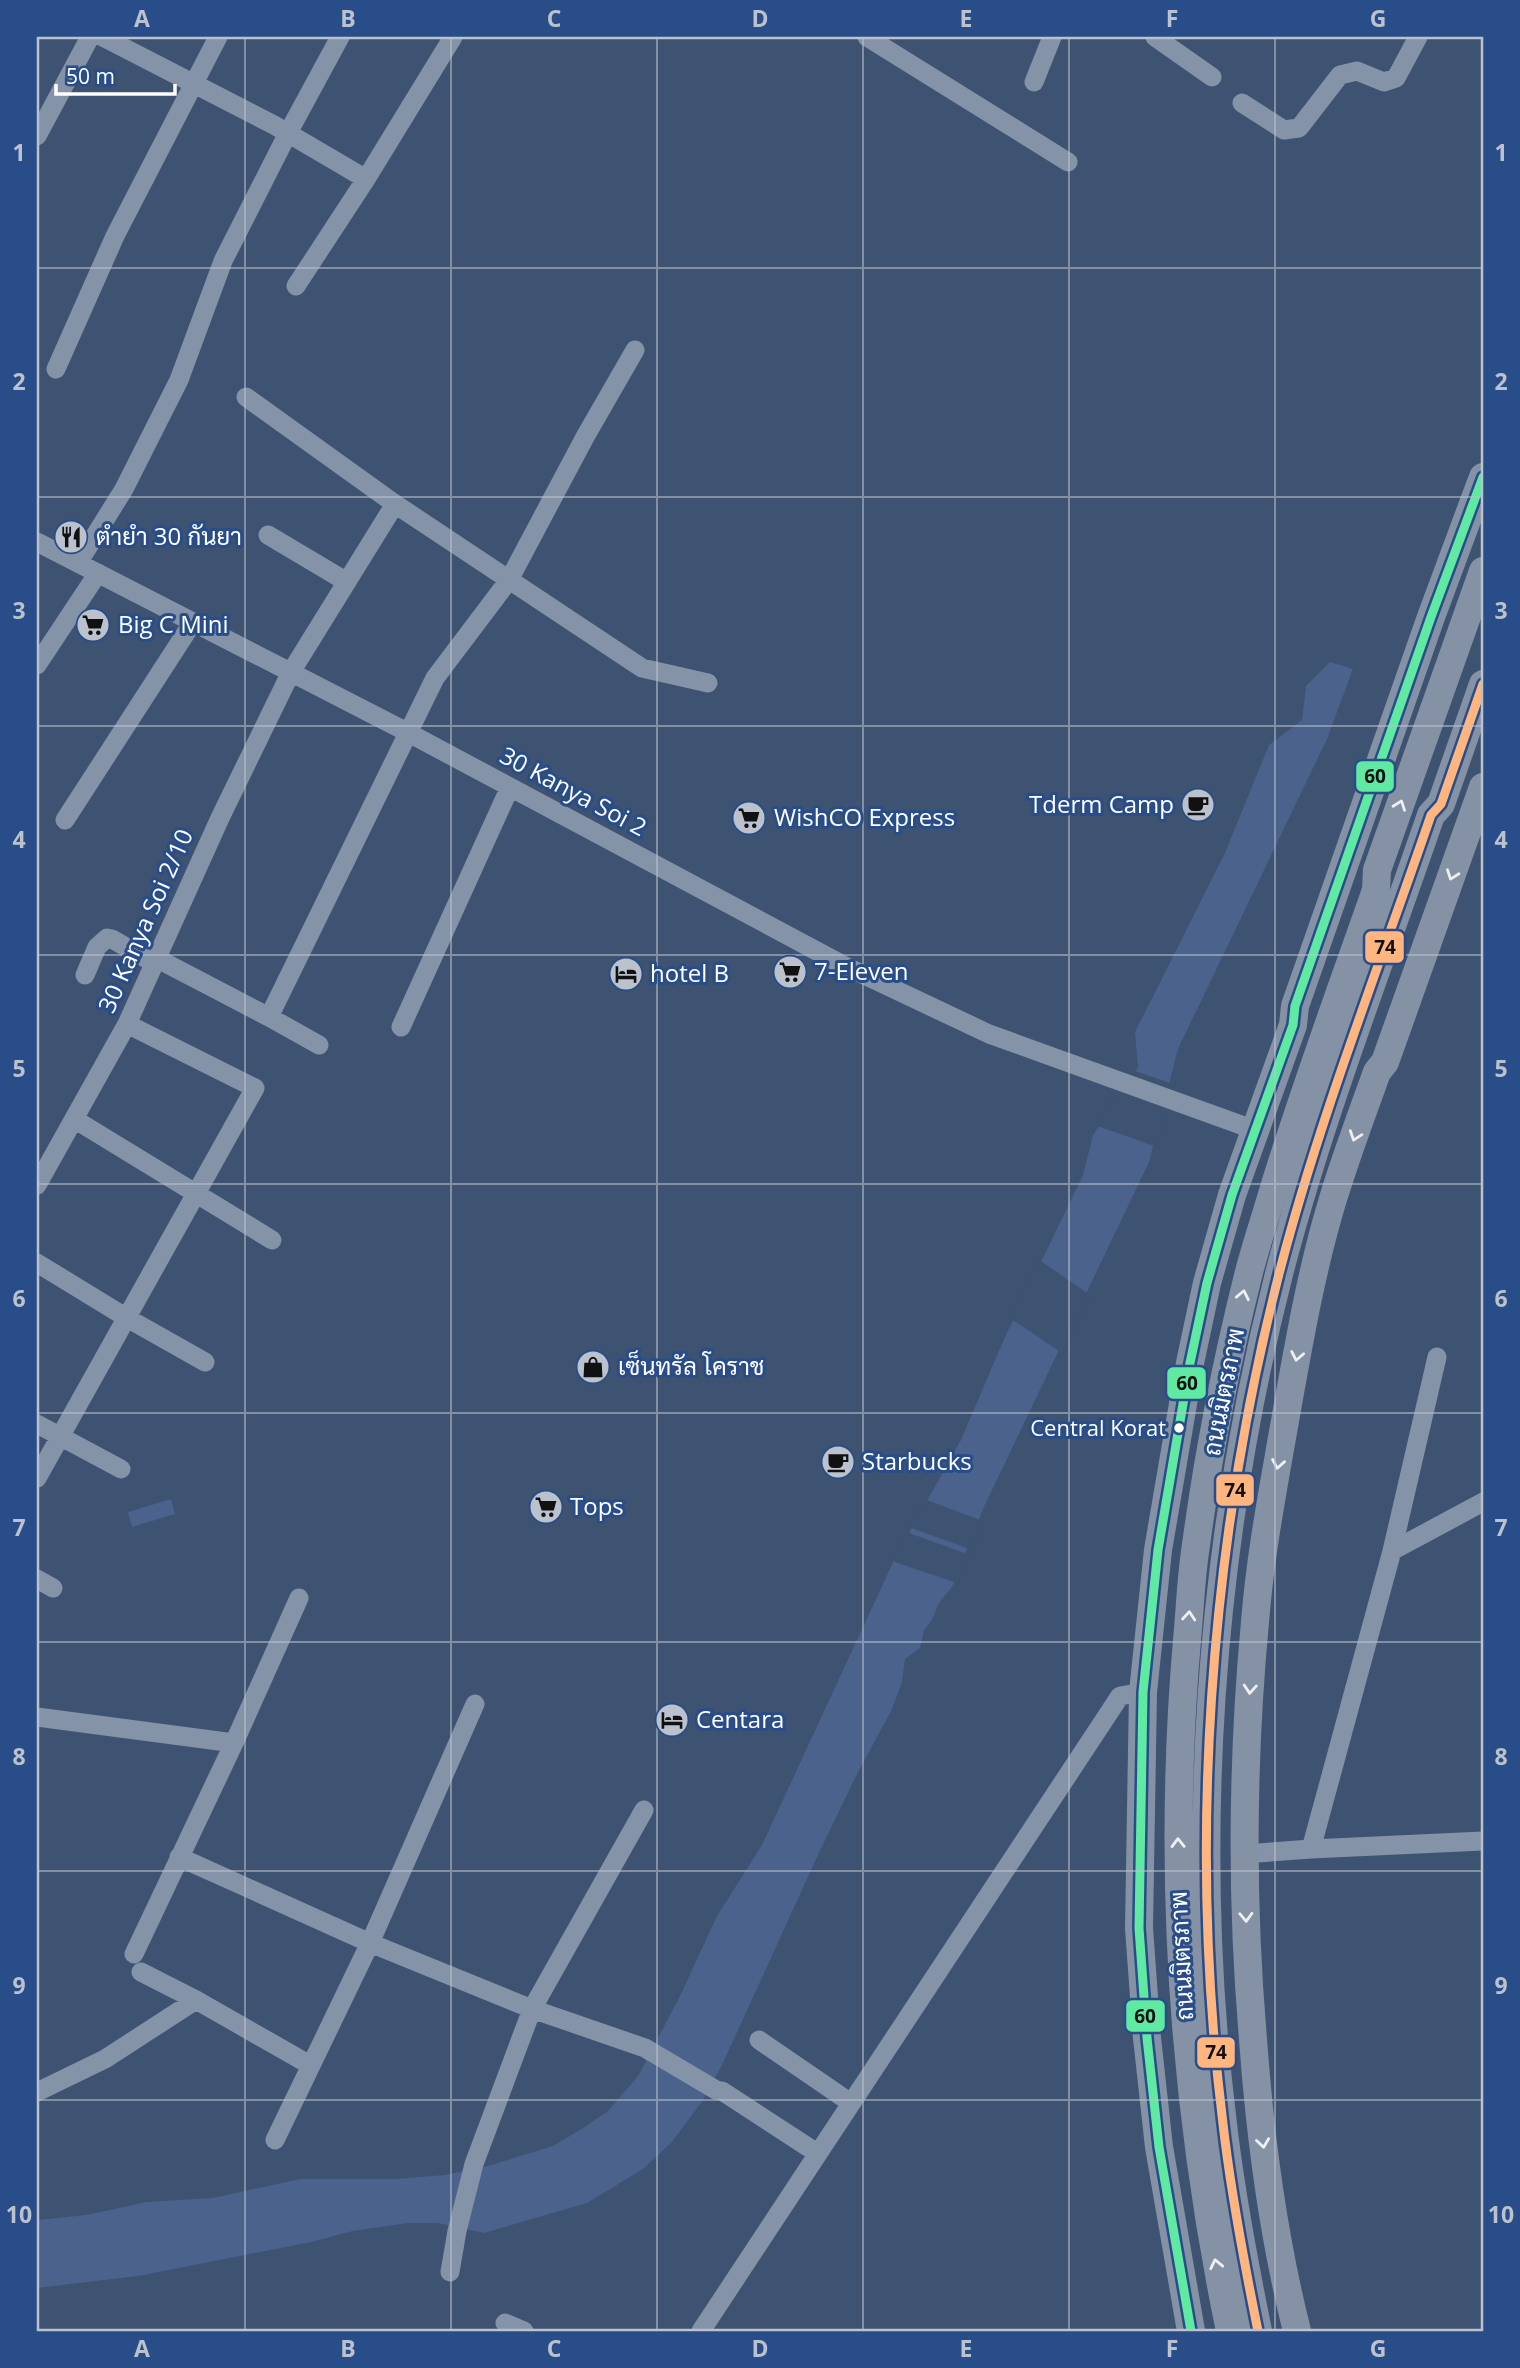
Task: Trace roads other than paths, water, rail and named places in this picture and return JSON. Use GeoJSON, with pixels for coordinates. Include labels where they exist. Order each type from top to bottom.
{"type":"FeatureCollection","features":[{"type":"Feature","properties":{"kind":"highway"},"geometry":{"type":"LineString","coordinates":[[1191,2331],[1159,2147],[1139,1928],[1143,1692],[1158,1550],[1190,1363],[1207,1283],[1232,1195],[1293,1026],[1295,1006],[1431,617],[1482,481]]}},
{"type":"Feature","properties":{"kind":"highway","name":"ถนนมิตรภาพ"},"geometry":{"type":"LineString","coordinates":[[1230,2331],[1213,2248],[1197,2142],[1186,2032],[1180,1927],[1178,1823],[1183,1693],[1195,1546],[1221,1397],[1248,1273],[1290,1138],[1376,890],[1377,870],[1483,571]]}},
{"type":"Feature","properties":{"kind":"highway","name":"ถนนมิตรภาพ"},"geometry":{"type":"LineString","coordinates":[[1258,2331],[1239,2237],[1222,2122],[1208,1926],[1207,1809],[1224,1549],[1251,1396],[1280,1272],[1316,1149],[1431,815],[1441,804],[1483,684]]}},
{"type":"Feature","properties":{"kind":"highway"},"geometry":{"type":"LineString","coordinates":[[1297,2331],[1273,2215],[1258,2104],[1247,1969],[1244,1854],[1247,1729],[1255,1620],[1289,1396],[1333,1200],[1377,1072],[1385,1062],[1483,787]]}},
{"type":"Feature","properties":{"kind":"highway"},"geometry":{"type":"LineString","coordinates":[[1377,1072],[1374,1058],[1444,821],[1441,804]]}},
{"type":"Feature","properties":{"kind":"highway"},"geometry":{"type":"LineString","coordinates":[[1293,1026],[1306,1011],[1362,886],[1377,870]]}},
{"type":"Feature","properties":{"kind":"street"},"geometry":{"type":"LineString","coordinates":[[37,136],[90,37]]}},
{"type":"Feature","properties":{"kind":"street"},"geometry":{"type":"LineString","coordinates":[[103,37],[288,133],[366,179]]}},
{"type":"Feature","properties":{"kind":"street"},"geometry":{"type":"LineString","coordinates":[[56,369],[115,236],[218,37]]}},
{"type":"Feature","properties":{"kind":"street"},"geometry":{"type":"LineString","coordinates":[[78,563],[124,489],[179,380],[223,261],[340,37]]}},
{"type":"Feature","properties":{"kind":"street"},"geometry":{"type":"LineString","coordinates":[[296,286],[366,179],[453,37]]}},
{"type":"Feature","properties":{"kind":"street"},"geometry":{"type":"LineString","coordinates":[[867,37],[1068,162]]}},
{"type":"Feature","properties":{"kind":"street"},"geometry":{"type":"LineString","coordinates":[[1034,82],[1052,37]]}},
{"type":"Feature","properties":{"kind":"street"},"geometry":{"type":"LineString","coordinates":[[1154,37],[1212,78]]}},
{"type":"Feature","properties":{"kind":"street"},"geometry":{"type":"LineString","coordinates":[[1242,103],[1284,130],[1299,128],[1340,75],[1357,71],[1384,82],[1396,78],[1418,37]]}},
{"type":"Feature","properties":{"kind":"street"},"geometry":{"type":"LineString","coordinates":[[269,1017],[435,678],[509,580],[635,350]]}},
{"type":"Feature","properties":{"kind":"street"},"geometry":{"type":"LineString","coordinates":[[246,397],[395,504],[642,668],[708,683]]}},
{"type":"Feature","properties":{"kind":"street","name":"30 Kanya Soi 2/10"},"geometry":{"type":"LineString","coordinates":[[37,1185],[127,1024],[220,818],[291,672],[395,504]]}},
{"type":"Feature","properties":{"kind":"street"},"geometry":{"type":"LineString","coordinates":[[268,535],[347,582]]}},
{"type":"Feature","properties":{"kind":"street","name":"30 Kanya Soi 2"},"geometry":{"type":"LineString","coordinates":[[37,542],[407,732],[841,964],[989,1034],[1255,1130]]}},
{"type":"Feature","properties":{"kind":"street"},"geometry":{"type":"LineString","coordinates":[[37,665],[98,573]]}},
{"type":"Feature","properties":{"kind":"street"},"geometry":{"type":"LineString","coordinates":[[65,820],[193,622]]}},
{"type":"Feature","properties":{"kind":"street"},"geometry":{"type":"LineString","coordinates":[[401,1027],[510,787]]}},
{"type":"Feature","properties":{"kind":"street"},"geometry":{"type":"LineString","coordinates":[[85,975],[97,947],[107,938],[269,1017],[319,1045]]}},
{"type":"Feature","properties":{"kind":"street"},"geometry":{"type":"LineString","coordinates":[[37,1478],[256,1088],[127,1024]]}},
{"type":"Feature","properties":{"kind":"street"},"geometry":{"type":"LineString","coordinates":[[74,1119],[272,1240]]}},
{"type":"Feature","properties":{"kind":"street"},"geometry":{"type":"LineString","coordinates":[[37,1263],[205,1362]]}},
{"type":"Feature","properties":{"kind":"street"},"geometry":{"type":"LineString","coordinates":[[1311,1849],[1392,1550],[1437,1357]]}},
{"type":"Feature","properties":{"kind":"street"},"geometry":{"type":"LineString","coordinates":[[37,1424],[121,1469]]}},
{"type":"Feature","properties":{"kind":"street"},"geometry":{"type":"LineString","coordinates":[[1392,1550],[1483,1502]]}},
{"type":"Feature","properties":{"kind":"street"},"geometry":{"type":"LineString","coordinates":[[134,1954],[299,1598]]}},
{"type":"Feature","properties":{"kind":"street"},"geometry":{"type":"LineString","coordinates":[[701,2331],[1120,1696],[1143,1692]]}},
{"type":"Feature","properties":{"kind":"street"},"geometry":{"type":"LineString","coordinates":[[275,2140],[370,1943],[475,1704]]}},
{"type":"Feature","properties":{"kind":"street"},"geometry":{"type":"LineString","coordinates":[[37,1717],[234,1743]]}},
{"type":"Feature","properties":{"kind":"street"},"geometry":{"type":"LineString","coordinates":[[450,2272],[474,2164],[532,2009],[644,1810]]}},
{"type":"Feature","properties":{"kind":"street"},"geometry":{"type":"LineString","coordinates":[[1244,1854],[1483,1841]]}},
{"type":"Feature","properties":{"kind":"street"},"geometry":{"type":"LineString","coordinates":[[179,1857],[370,1943],[532,2009],[645,2048],[722,2091],[817,2153]]}},
{"type":"Feature","properties":{"kind":"street"},"geometry":{"type":"LineString","coordinates":[[141,1972],[310,2065]]}},
{"type":"Feature","properties":{"kind":"street"},"geometry":{"type":"LineString","coordinates":[[37,2092],[105,2059],[196,2000]]}},
{"type":"Feature","properties":{"kind":"street"},"geometry":{"type":"LineString","coordinates":[[759,2040],[851,2103]]}},
{"type":"Feature","properties":{"kind":"street"},"geometry":{"type":"LineString","coordinates":[[505,2323],[524,2331]]}},
{"type":"Feature","properties":{"kind":"water"},"geometry":{"type":"Polygon","coordinates":[[[1330,662],[1353,669],[1327,739],[1178,1049],[1149,1162],[983,1509],[952,1587],[939,1603],[932,1620],[924,1630],[920,1648],[905,1659],[902,1682],[892,1709],[817,1857],[723,2063],[703,2100],[672,2142],[643,2169],[587,2203],[484,2233],[438,2223],[408,2223],[353,2231],[311,2242],[138,2276],[37,2288],[37,2220],[87,2215],[146,2202],[213,2198],[300,2179],[395,2179],[445,2175],[488,2166],[553,2146],[583,2128],[608,2111],[638,2076],[679,1998],[717,1916],[762,1845],[895,1558],[961,1440],[1004,1339],[1083,1175],[1093,1135],[1138,1067],[1135,1032],[1224,855],[1269,745],[1302,720],[1306,686],[1330,662]]]}},
{"type":"Feature","properties":{"kind":"water"},"geometry":{"type":"Polygon","coordinates":[[[171,1499],[175,1514],[132,1527],[128,1512],[171,1499]]]}},
{"type":"Feature","properties":{"kind":"place","name":"ตำยำ 30 กันยา"},"geometry":{"type":"Point","coordinates":[71,537]}},
{"type":"Feature","properties":{"kind":"place","name":"Big C Mini"},"geometry":{"type":"Point","coordinates":[93,625]}},
{"type":"Feature","properties":{"kind":"place","name":"Tderm Camp"},"geometry":{"type":"Point","coordinates":[1198,805]}},
{"type":"Feature","properties":{"kind":"place","name":"WishCO Express"},"geometry":{"type":"Point","coordinates":[749,818]}},
{"type":"Feature","properties":{"kind":"place","name":"7-Eleven"},"geometry":{"type":"Point","coordinates":[790,972]}},
{"type":"Feature","properties":{"kind":"place","name":"hotel B"},"geometry":{"type":"Point","coordinates":[626,974]}},
{"type":"Feature","properties":{"kind":"place","name":"เซ็นทรัล โคราช"},"geometry":{"type":"Point","coordinates":[593,1367]}},
{"type":"Feature","properties":{"kind":"place","name":"Central Korat"},"geometry":{"type":"Point","coordinates":[1179,1428]}},
{"type":"Feature","properties":{"kind":"place","name":"Starbucks"},"geometry":{"type":"Point","coordinates":[838,1462]}},
{"type":"Feature","properties":{"kind":"place","name":"Tops"},"geometry":{"type":"Point","coordinates":[546,1507]}},
{"type":"Feature","properties":{"kind":"place","name":"Centara"},"geometry":{"type":"Point","coordinates":[672,1720]}}]}
